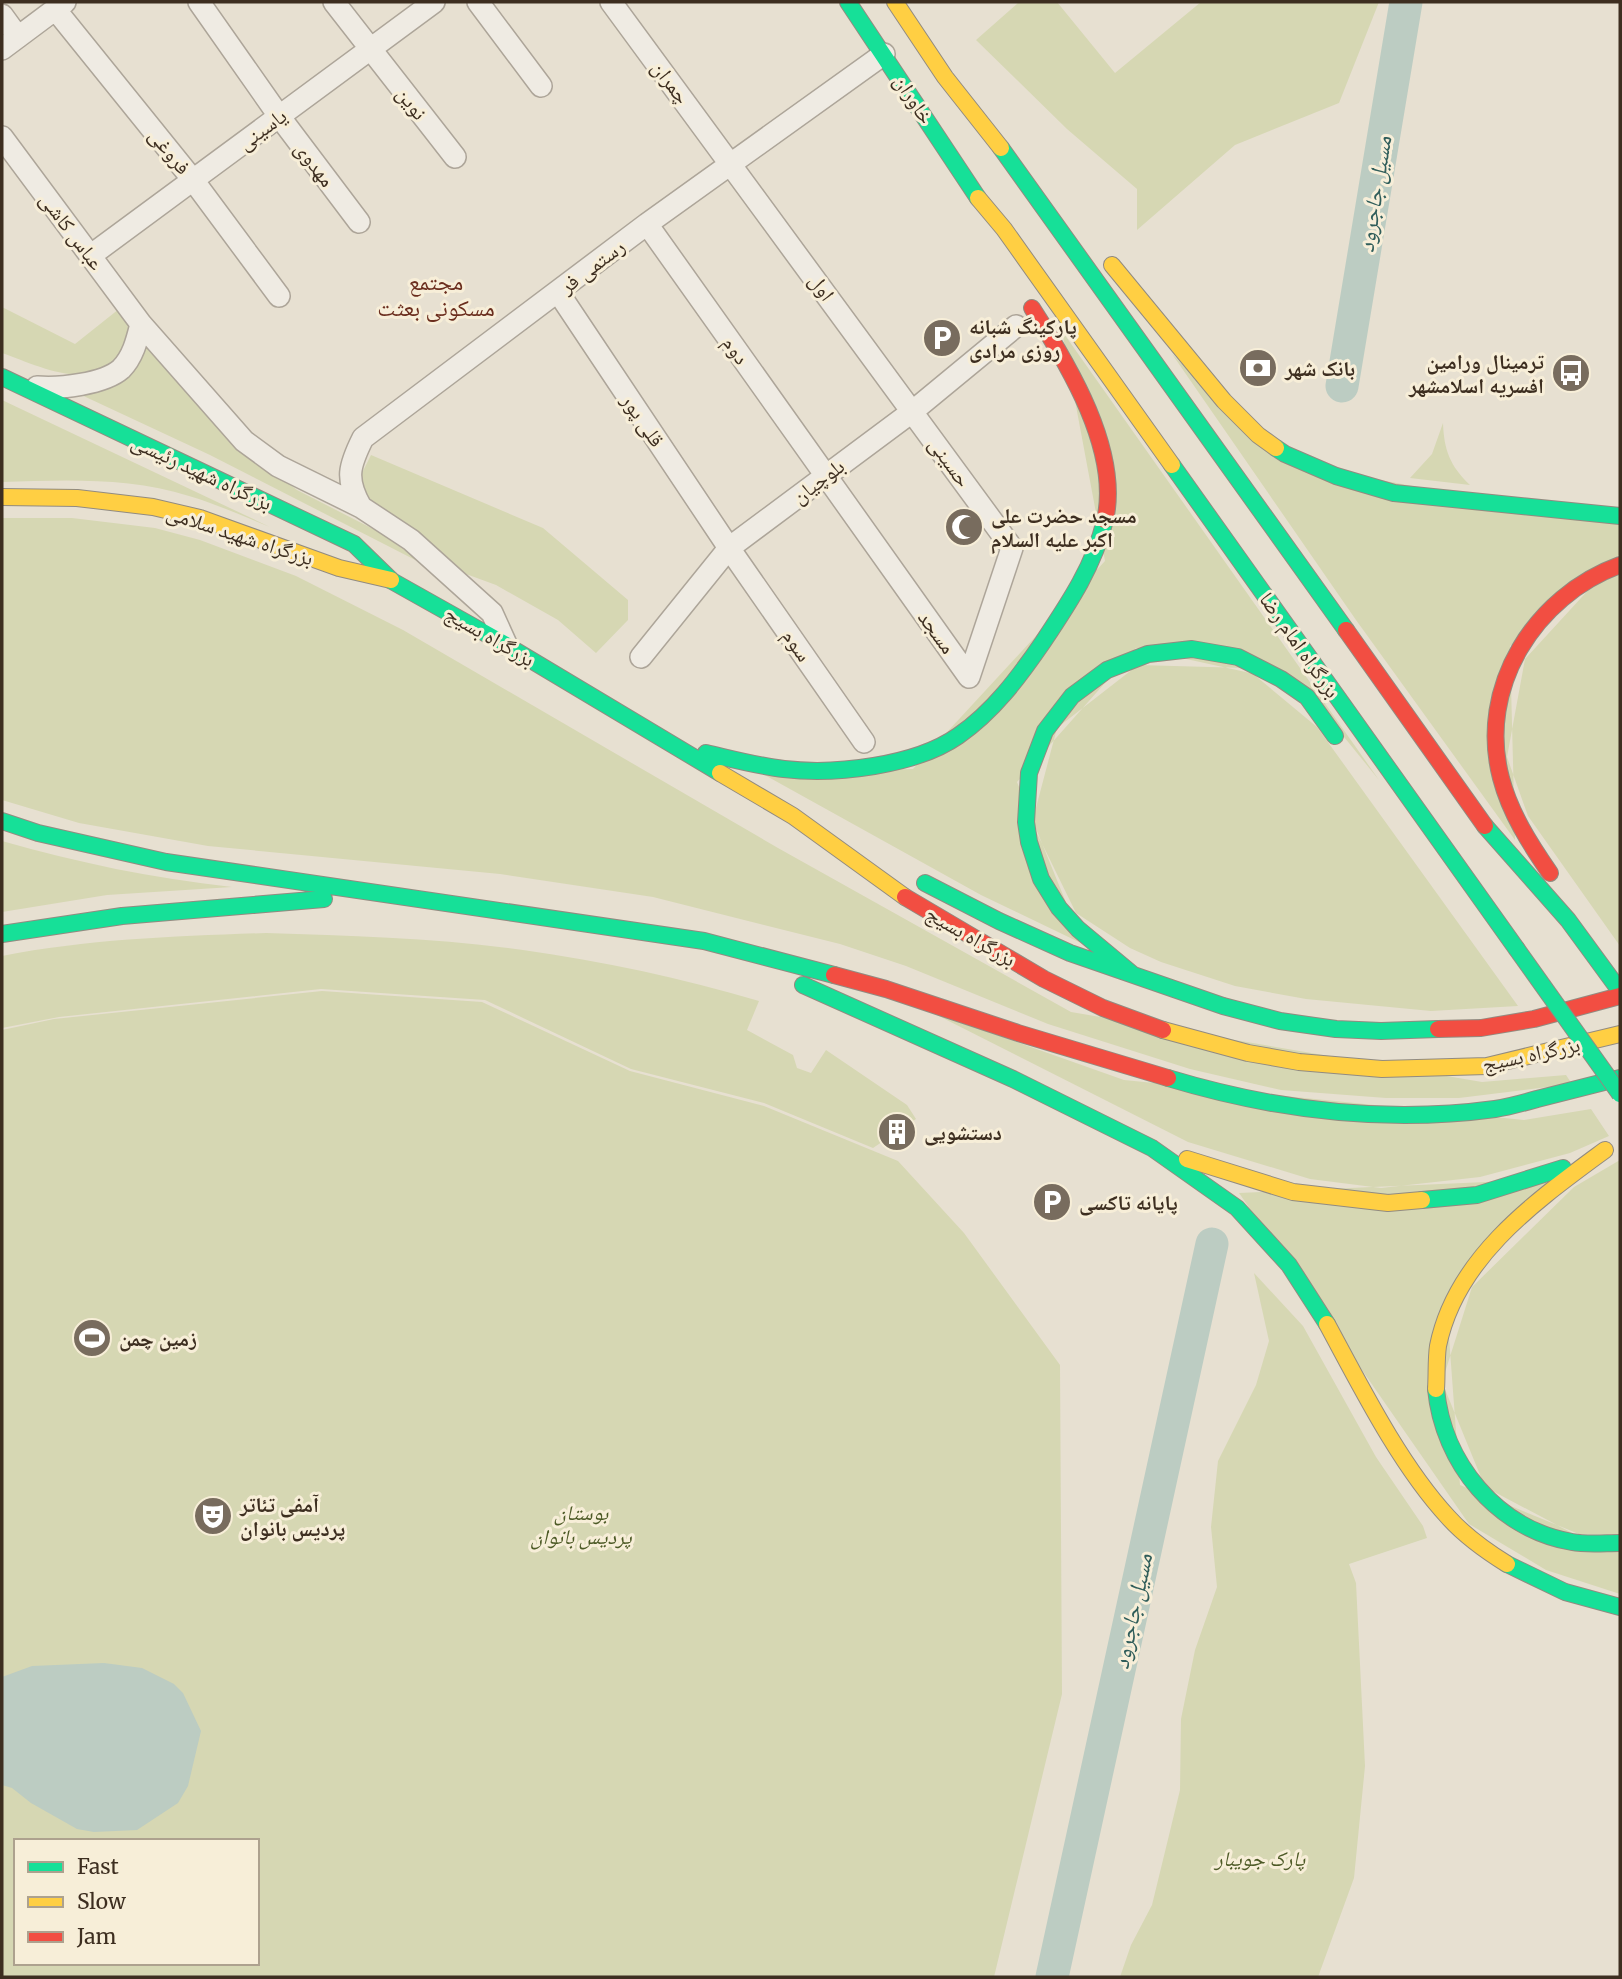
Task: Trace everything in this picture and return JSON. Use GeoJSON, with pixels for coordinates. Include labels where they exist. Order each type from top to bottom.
{"type":"FeatureCollection","features":[{"type":"Feature","properties":{"kind":"main road","name":"خاوران"},"geometry":{"type":"LineString","coordinates":[[848,2],[978,198]]}},
{"type":"Feature","properties":{"kind":"main road","name":"خاوران"},"geometry":{"type":"LineString","coordinates":[[895,2],[964,105],[1001,148]]}},
{"type":"Feature","properties":{"kind":"main road"},"geometry":{"type":"LineString","coordinates":[[1001,148],[1043,192],[1068,213]]}},
{"type":"Feature","properties":{"kind":"main road","name":"بزرگراه امام رضا"},"geometry":{"type":"LineString","coordinates":[[1001,148],[1494,838],[1568,919],[1620,993]]}},
{"type":"Feature","properties":{"kind":"main road"},"geometry":{"type":"LineString","coordinates":[[978,198],[997,249]]}},
{"type":"Feature","properties":{"kind":"main road","name":"بزرگراه امام رضا"},"geometry":{"type":"LineString","coordinates":[[978,198],[1028,263],[1620,1094]]}},
{"type":"Feature","properties":{"kind":"main road"},"geometry":{"type":"LineString","coordinates":[[1100,249],[1224,401],[1258,435],[1285,454],[1336,476],[1394,493],[1620,516]]}},
{"type":"Feature","properties":{"kind":"main road"},"geometry":{"type":"LineString","coordinates":[[676,747],[795,771],[858,767],[911,757],[941,746],[968,728],[997,701],[1028,663],[1089,569],[1105,520],[1107,495],[1104,465],[1096,431],[1057,347],[1023,294]]}},
{"type":"Feature","properties":{"kind":"main road","name":"بزرگراه شهید رئیسی"},"geometry":{"type":"LineString","coordinates":[[2,377],[354,544],[393,580]]}},
{"type":"Feature","properties":{"kind":"main road","name":"بزرگراه شهید سلامی"},"geometry":{"type":"LineString","coordinates":[[2,498],[77,498],[153,507],[200,517],[339,568],[393,580]]}},
{"type":"Feature","properties":{"kind":"main road"},"geometry":{"type":"LineString","coordinates":[[1568,919],[1552,876],[1529,843],[1500,777],[1496,746],[1497,716],[1502,689],[1513,660],[1542,617],[1563,595],[1588,578],[1620,565]]}},
{"type":"Feature","properties":{"kind":"main road","name":"بزرگراه بسیج"},"geometry":{"type":"LineString","coordinates":[[393,580],[793,816],[918,906],[1044,979],[1103,1008],[1166,1031],[1248,1053],[1341,1067],[1428,1069],[1487,1066],[1620,1034]]}},
{"type":"Feature","properties":{"kind":"main road"},"geometry":{"type":"LineString","coordinates":[[1132,974],[1071,921],[1051,898],[1035,867],[1028,839],[1026,786],[1033,758],[1046,728],[1072,694],[1111,666],[1132,657],[1154,651],[1213,650],[1261,665],[1306,697],[1347,752]]}},
{"type":"Feature","properties":{"kind":"main road"},"geometry":{"type":"LineString","coordinates":[[793,816],[890,866]]}},
{"type":"Feature","properties":{"kind":"main road"},"geometry":{"type":"LineString","coordinates":[[2,821],[38,833],[166,862],[372,893]]}},
{"type":"Feature","properties":{"kind":"main road"},"geometry":{"type":"LineString","coordinates":[[914,878],[1070,953],[1223,1006],[1280,1021],[1336,1029],[1381,1031],[1481,1028],[1534,1019],[1620,993]]}},
{"type":"Feature","properties":{"kind":"main road"},"geometry":{"type":"LineString","coordinates":[[2,934],[117,916],[268,905],[372,893]]}},
{"type":"Feature","properties":{"kind":"main road","name":"بزرگراه بسیج"},"geometry":{"type":"LineString","coordinates":[[372,893],[704,941],[886,989],[1220,1094],[1290,1107],[1351,1114],[1421,1116],[1498,1109],[1620,1078]]}},
{"type":"Feature","properties":{"kind":"main road"},"geometry":{"type":"LineString","coordinates":[[1473,914],[1516,948]]}},
{"type":"Feature","properties":{"kind":"main road"},"geometry":{"type":"LineString","coordinates":[[704,941],[1013,1079],[1152,1148],[1237,1208],[1289,1265],[1332,1333],[1370,1403],[1428,1494],[1450,1519],[1483,1549],[1518,1571],[1565,1592],[1620,1607]]}},
{"type":"Feature","properties":{"kind":"main road"},"geometry":{"type":"LineString","coordinates":[[1152,1148],[1293,1192],[1388,1203],[1477,1195],[1540,1176],[1613,1147]]}},
{"type":"Feature","properties":{"kind":"main road"},"geometry":{"type":"LineString","coordinates":[[1613,1147],[1514,1220],[1471,1272],[1444,1322],[1438,1342],[1434,1388],[1437,1409],[1452,1452],[1475,1487],[1496,1507],[1517,1524],[1545,1537],[1577,1544],[1620,1543]]}},
{"type":"Feature","properties":{"kind":"street","name":"مهدوی"},"geometry":{"type":"LineString","coordinates":[[199,2],[279,116],[359,222]]}},
{"type":"Feature","properties":{"kind":"street"},"geometry":{"type":"LineString","coordinates":[[334,2],[370,49]]}},
{"type":"Feature","properties":{"kind":"street","name":"یاسینی"},"geometry":{"type":"LineString","coordinates":[[90,256],[434,2]]}},
{"type":"Feature","properties":{"kind":"street"},"geometry":{"type":"LineString","coordinates":[[478,2],[541,86]]}},
{"type":"Feature","properties":{"kind":"street","name":"چمران"},"geometry":{"type":"LineString","coordinates":[[611,2],[730,162]]}},
{"type":"Feature","properties":{"kind":"street"},"geometry":{"type":"LineString","coordinates":[[2,15],[10,43],[60,6]]}},
{"type":"Feature","properties":{"kind":"street","name":"فروغی"},"geometry":{"type":"LineString","coordinates":[[60,6],[279,296]]}},
{"type":"Feature","properties":{"kind":"street","name":"نوین"},"geometry":{"type":"LineString","coordinates":[[370,49],[455,157]]}},
{"type":"Feature","properties":{"kind":"street","name":"رستمی فر"},"geometry":{"type":"LineString","coordinates":[[360,507],[351,490],[350,472],[363,438],[730,162],[884,54]]}},
{"type":"Feature","properties":{"kind":"street","name":"عباس کاشی"},"geometry":{"type":"LineString","coordinates":[[2,137],[141,324],[244,441],[278,466],[360,507],[411,540],[492,612],[506,645]]}},
{"type":"Feature","properties":{"kind":"street","name":"اول"},"geometry":{"type":"LineString","coordinates":[[730,162],[913,411]]}},
{"type":"Feature","properties":{"kind":"street","name":"دوم"},"geometry":{"type":"LineString","coordinates":[[647,224],[825,476]]}},
{"type":"Feature","properties":{"kind":"street","name":"قلی پور"},"geometry":{"type":"LineString","coordinates":[[558,292],[729,548]]}},
{"type":"Feature","properties":{"kind":"street"},"geometry":{"type":"LineString","coordinates":[[23,386],[51,389],[93,382],[120,370],[128,361],[141,324]]}},
{"type":"Feature","properties":{"kind":"street","name":"بلوچیان"},"geometry":{"type":"LineString","coordinates":[[641,657],[729,548],[913,411],[1016,326]]}},
{"type":"Feature","properties":{"kind":"street","name":"حسینی"},"geometry":{"type":"LineString","coordinates":[[913,411],[1012,548]]}},
{"type":"Feature","properties":{"kind":"street","name":"مسجد"},"geometry":{"type":"LineString","coordinates":[[825,476],[969,677],[1012,548]]}},
{"type":"Feature","properties":{"kind":"street","name":"سوم"},"geometry":{"type":"LineString","coordinates":[[729,548],[864,742]]}},
{"type":"Feature","properties":{"kind":"green space"},"geometry":{"type":"Polygon","coordinates":[[[1019,2],[1057,2],[1115,73],[1201,2],[1379,2],[1339,103],[1235,145],[1137,230],[1137,189],[1067,129],[976,40],[1019,2]]]}},
{"type":"Feature","properties":{"kind":"green space"},"geometry":{"type":"Polygon","coordinates":[[[2,307],[75,344],[119,309],[127,323],[128,338],[112,363],[98,371],[67,374],[2,353],[2,307]]]}},
{"type":"Feature","properties":{"kind":"green space"},"geometry":{"type":"Polygon","coordinates":[[[1062,331],[1379,780],[1301,684],[1136,648],[1017,782],[1083,944],[981,895],[761,773],[913,769],[1105,561],[1062,331]]]}},
{"type":"Feature","properties":{"kind":"green space"},"geometry":{"type":"Polygon","coordinates":[[[148,342],[232,440],[297,490],[379,532],[427,566],[210,455],[75,392],[120,379],[134,366],[148,342]]]}},
{"type":"Feature","properties":{"kind":"green space"},"geometry":{"type":"Polygon","coordinates":[[[1172,354],[1279,461],[1620,525],[1620,554],[1510,646],[1515,840],[1356,620],[1172,354]]]}},
{"type":"Feature","properties":{"kind":"green space"},"geometry":{"type":"Polygon","coordinates":[[[2,400],[270,527],[199,499],[143,486],[96,481],[2,482],[2,400]]]}},
{"type":"Feature","properties":{"kind":"green space"},"geometry":{"type":"Polygon","coordinates":[[[1443,423],[1449,457],[1470,485],[1410,478],[1432,454],[1443,423]]]}},
{"type":"Feature","properties":{"kind":"green space"},"geometry":{"type":"Polygon","coordinates":[[[371,455],[543,528],[628,600],[628,620],[596,653],[558,620],[496,585],[466,574],[413,528],[370,505],[360,487],[362,473],[371,455]]]}},
{"type":"Feature","properties":{"kind":"green space"},"geometry":{"type":"Polygon","coordinates":[[[2,518],[72,518],[155,528],[200,540],[296,576],[403,630],[778,848],[1071,1012],[1482,1082],[1566,1075],[1572,1084],[1459,1098],[1386,1098],[1281,1090],[1190,1069],[1048,1024],[906,966],[840,944],[653,897],[500,874],[208,846],[79,823],[2,800],[2,518]]]}},
{"type":"Feature","properties":{"kind":"green space"},"geometry":{"type":"Polygon","coordinates":[[[1620,574],[1620,946],[1528,816],[1507,757],[1525,659],[1592,586],[1620,574]]]}},
{"type":"Feature","properties":{"kind":"green space"},"geometry":{"type":"Polygon","coordinates":[[[1138,665],[1246,668],[1317,727],[1518,1006],[1431,1011],[1306,999],[1235,986],[1161,962],[1130,948],[1076,913],[1032,823],[1057,728],[1138,665]]]}},
{"type":"Feature","properties":{"kind":"green space"},"geometry":{"type":"Polygon","coordinates":[[[2,841],[116,869],[232,887],[107,895],[2,912],[2,841]]]}},
{"type":"Feature","properties":{"kind":"green space"},"geometry":{"type":"Polygon","coordinates":[[[266,933],[427,940],[523,950],[642,971],[759,1001],[747,1030],[793,1055],[797,1068],[811,1073],[826,1050],[907,1105],[916,1119],[873,1148],[764,1103],[631,1069],[485,1000],[321,989],[59,1017],[2,1028],[2,956],[101,942],[266,933]]]}},
{"type":"Feature","properties":{"kind":"green space","name":"بوستان پردیس بانوان"},"geometry":{"type":"Polygon","coordinates":[[[322,991],[482,1002],[630,1071],[764,1106],[898,1161],[964,1233],[1060,1365],[1062,1694],[994,1977],[2,1977],[2,1030],[54,1019],[322,991]]]}},
{"type":"Feature","properties":{"kind":"green space"},"geometry":{"type":"Polygon","coordinates":[[[929,1011],[1124,1080],[1524,1120],[1591,1109],[1609,1136],[1570,1153],[1480,1177],[1381,1188],[1310,1179],[1188,1142],[929,1011]]]}},
{"type":"Feature","properties":{"kind":"green space"},"geometry":{"type":"Polygon","coordinates":[[[1620,1160],[1620,1535],[1574,1534],[1485,1487],[1442,1382],[1472,1287],[1574,1187],[1620,1160]]]}},
{"type":"Feature","properties":{"kind":"green space"},"geometry":{"type":"Polygon","coordinates":[[[1554,1179],[1446,1297],[1460,1485],[1620,1551],[1620,1594],[1546,1570],[1469,1524],[1239,1193],[1554,1179]]]}},
{"type":"Feature","properties":{"kind":"green space","name":"پارک جویبار"},"geometry":{"type":"Polygon","coordinates":[[[1254,1273],[1303,1326],[1376,1457],[1423,1526],[1427,1538],[1349,1564],[1356,1583],[1365,1766],[1354,1878],[1318,1977],[1120,1977],[1131,1945],[1152,1905],[1180,1790],[1181,1719],[1195,1650],[1217,1587],[1211,1527],[1218,1461],[1256,1385],[1269,1341],[1254,1273]]]}},
{"type":"Feature","properties":{"kind":"shaded area"},"geometry":{"type":"Polygon","coordinates":[[[104,1663],[142,1668],[174,1684],[183,1693],[201,1731],[188,1786],[178,1803],[137,1830],[94,1832],[77,1829],[31,1803],[12,1788],[2,1785],[2,1677],[32,1666],[104,1663]]]}},
{"type":"Feature","properties":{"kind":"waterway","name":"مسیل جاجرود"},"geometry":{"type":"LineString","coordinates":[[1342,386],[1406,2]]}},
{"type":"Feature","properties":{"kind":"waterway","name":"مسیل جاجرود"},"geometry":{"type":"LineString","coordinates":[[1052,1977],[1212,1244]]}},
{"type":"Feature","properties":{"kind":"traffic: fast"},"geometry":{"type":"LineString","coordinates":[[848,2],[978,198]]}},
{"type":"Feature","properties":{"kind":"traffic: fast"},"geometry":{"type":"LineString","coordinates":[[1001,148],[1346,630]]}},
{"type":"Feature","properties":{"kind":"traffic: fast"},"geometry":{"type":"LineString","coordinates":[[2,377],[354,544],[392,581],[506,645],[720,773]]}},
{"type":"Feature","properties":{"kind":"traffic: fast"},"geometry":{"type":"LineString","coordinates":[[1276,448],[1336,476],[1394,493],[1620,516]]}},
{"type":"Feature","properties":{"kind":"traffic: fast"},"geometry":{"type":"LineString","coordinates":[[1172,465],[1516,948]]}},
{"type":"Feature","properties":{"kind":"traffic: fast"},"geometry":{"type":"LineString","coordinates":[[706,753],[784,769],[827,771],[874,766],[920,755],[958,736],[994,705],[1043,642],[1087,569],[1105,520]]}},
{"type":"Feature","properties":{"kind":"traffic: fast"},"geometry":{"type":"LineString","coordinates":[[1132,974],[1078,929],[1059,908],[1041,879],[1029,842],[1026,822],[1029,773],[1045,731],[1072,696],[1107,670],[1148,654],[1192,649],[1238,657],[1281,679],[1307,697],[1335,736]]}},
{"type":"Feature","properties":{"kind":"traffic: fast"},"geometry":{"type":"LineString","coordinates":[[2,821],[38,833],[166,862],[704,941],[834,975]]}},
{"type":"Feature","properties":{"kind":"traffic: fast"},"geometry":{"type":"LineString","coordinates":[[1485,826],[1568,920],[1620,991]]}},
{"type":"Feature","properties":{"kind":"traffic: fast"},"geometry":{"type":"LineString","coordinates":[[925,883],[1070,953],[1223,1006],[1280,1021],[1336,1029],[1438,1029]]}},
{"type":"Feature","properties":{"kind":"traffic: fast"},"geometry":{"type":"LineString","coordinates":[[2,934],[122,916],[324,899]]}},
{"type":"Feature","properties":{"kind":"traffic: fast"},"geometry":{"type":"LineString","coordinates":[[1516,948],[1620,1094]]}},
{"type":"Feature","properties":{"kind":"traffic: fast"},"geometry":{"type":"LineString","coordinates":[[803,985],[1013,1079],[1152,1148],[1237,1208],[1289,1265],[1327,1324]]}},
{"type":"Feature","properties":{"kind":"traffic: fast"},"geometry":{"type":"LineString","coordinates":[[1168,1078],[1289,1106],[1412,1115],[1500,1108],[1620,1078]]}},
{"type":"Feature","properties":{"kind":"traffic: fast"},"geometry":{"type":"LineString","coordinates":[[1422,1200],[1477,1195],[1563,1168]]}},
{"type":"Feature","properties":{"kind":"traffic: fast"},"geometry":{"type":"LineString","coordinates":[[1436,1389],[1441,1416],[1462,1467],[1478,1488],[1498,1507],[1520,1523],[1545,1535],[1578,1543],[1620,1543]]}},
{"type":"Feature","properties":{"kind":"traffic: fast"},"geometry":{"type":"LineString","coordinates":[[1507,1564],[1565,1592],[1620,1607]]}},
{"type":"Feature","properties":{"kind":"traffic: slow"},"geometry":{"type":"LineString","coordinates":[[895,2],[945,77],[1001,148]]}},
{"type":"Feature","properties":{"kind":"traffic: slow"},"geometry":{"type":"LineString","coordinates":[[978,198],[1004,229],[1172,465]]}},
{"type":"Feature","properties":{"kind":"traffic: slow"},"geometry":{"type":"LineString","coordinates":[[1112,265],[1224,401],[1258,435],[1276,448]]}},
{"type":"Feature","properties":{"kind":"traffic: slow"},"geometry":{"type":"LineString","coordinates":[[2,497],[77,498],[153,507],[200,518],[339,568],[391,580]]}},
{"type":"Feature","properties":{"kind":"traffic: slow"},"geometry":{"type":"LineString","coordinates":[[720,773],[793,816],[905,897]]}},
{"type":"Feature","properties":{"kind":"traffic: slow"},"geometry":{"type":"LineString","coordinates":[[1163,1030],[1248,1053],[1299,1062],[1382,1069],[1487,1066],[1620,1034]]}},
{"type":"Feature","properties":{"kind":"traffic: slow"},"geometry":{"type":"LineString","coordinates":[[1436,1389],[1438,1346],[1448,1314],[1462,1285],[1481,1258],[1527,1211],[1605,1150]]}},
{"type":"Feature","properties":{"kind":"traffic: slow"},"geometry":{"type":"LineString","coordinates":[[1187,1159],[1293,1192],[1388,1203],[1422,1200]]}},
{"type":"Feature","properties":{"kind":"traffic: slow"},"geometry":{"type":"LineString","coordinates":[[1327,1324],[1382,1425],[1430,1496],[1461,1531],[1507,1564]]}},
{"type":"Feature","properties":{"kind":"traffic: jam"},"geometry":{"type":"LineString","coordinates":[[1032,308],[1075,381],[1098,437],[1108,493],[1105,520]]}},
{"type":"Feature","properties":{"kind":"traffic: jam"},"geometry":{"type":"LineString","coordinates":[[1550,873],[1521,828],[1505,791],[1496,744],[1498,711],[1506,679],[1520,649],[1539,622],[1562,599],[1589,579],[1620,565]]}},
{"type":"Feature","properties":{"kind":"traffic: jam"},"geometry":{"type":"LineString","coordinates":[[1346,630],[1485,826]]}},
{"type":"Feature","properties":{"kind":"traffic: jam"},"geometry":{"type":"LineString","coordinates":[[905,897],[1044,979],[1103,1008],[1163,1030]]}},
{"type":"Feature","properties":{"kind":"traffic: jam"},"geometry":{"type":"LineString","coordinates":[[834,975],[1168,1078]]}},
{"type":"Feature","properties":{"kind":"traffic: jam"},"geometry":{"type":"LineString","coordinates":[[1438,1029],[1481,1028],[1534,1019],[1620,996]]}},
{"type":"Feature","properties":{"kind":"place","name":"پارکینگ شبانه روزی مرادی"},"geometry":{"type":"Point","coordinates":[942,338]}},
{"type":"Feature","properties":{"kind":"place","name":"بانک شهر"},"geometry":{"type":"Point","coordinates":[1258,368]}},
{"type":"Feature","properties":{"kind":"place","name":"ترمینال ورامین افسریه اسلامشهر"},"geometry":{"type":"Point","coordinates":[1571,373]}},
{"type":"Feature","properties":{"kind":"place","name":"مسجد حضرت علی اکبر علیه السلام"},"geometry":{"type":"Point","coordinates":[964,527]}},
{"type":"Feature","properties":{"kind":"place","name":"دستشویی"},"geometry":{"type":"Point","coordinates":[897,1132]}},
{"type":"Feature","properties":{"kind":"place","name":"پایانه تاکسی"},"geometry":{"type":"Point","coordinates":[1052,1202]}},
{"type":"Feature","properties":{"kind":"place","name":"زمین چمن"},"geometry":{"type":"Point","coordinates":[92,1338]}},
{"type":"Feature","properties":{"kind":"place","name":"آمفی تئاتر پردیس بانوان"},"geometry":{"type":"Point","coordinates":[213,1516]}},
{"type":"Feature","properties":{"kind":"district","name":"مجتمع مسکونی بعثت"},"geometry":{"type":"Point","coordinates":[436,294]}}]}
